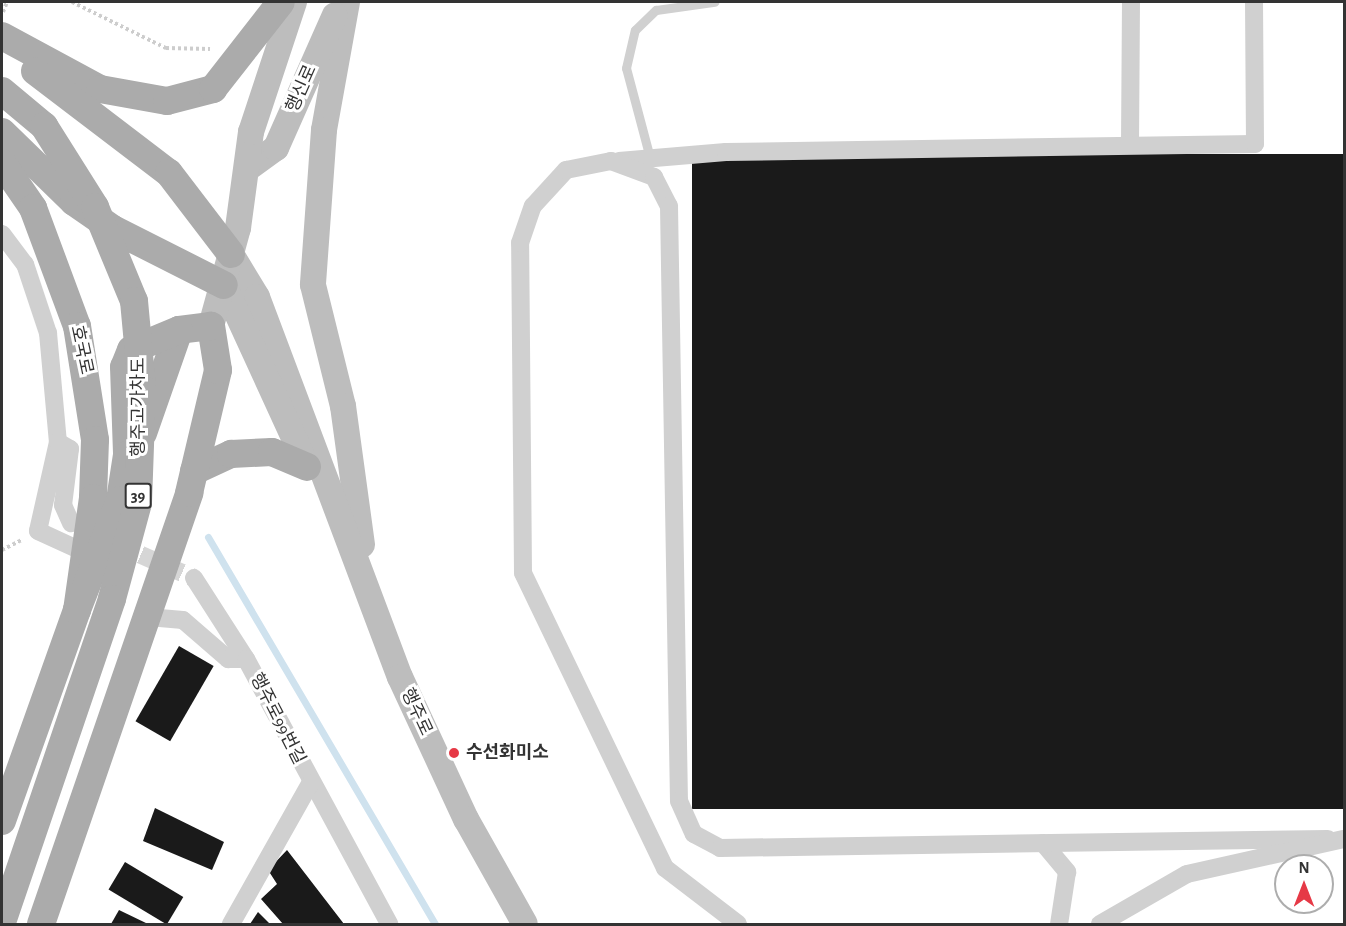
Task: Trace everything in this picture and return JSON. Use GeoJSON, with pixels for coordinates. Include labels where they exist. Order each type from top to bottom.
{"type":"FeatureCollection","features":[{"type":"Feature","properties":{"kind":"main road"},"geometry":{"type":"LineString","coordinates":[[2,36],[100,88],[166,101],[213,88],[281,2]]}},
{"type":"Feature","properties":{"kind":"main road","name":"행신로"},"geometry":{"type":"LineString","coordinates":[[211,326],[224,285],[251,166],[251,132],[294,2]]}},
{"type":"Feature","properties":{"kind":"main road","name":"행신로"},"geometry":{"type":"LineString","coordinates":[[251,166],[276,148],[341,2]]}},
{"type":"Feature","properties":{"kind":"main road"},"geometry":{"type":"LineString","coordinates":[[347,2],[324,130],[313,285],[343,406],[368,590]]}},
{"type":"Feature","properties":{"kind":"main road"},"geometry":{"type":"LineString","coordinates":[[2,48],[169,173],[231,254]]}},
{"type":"Feature","properties":{"kind":"main road","name":"행주고가차도"},"geometry":{"type":"LineString","coordinates":[[2,91],[44,126],[95,207],[135,301],[142,388],[138,503],[112,599],[2,923]]}},
{"type":"Feature","properties":{"kind":"main road"},"geometry":{"type":"LineString","coordinates":[[2,132],[74,202],[113,229],[224,285]]}},
{"type":"Feature","properties":{"kind":"main road","name":"호국로"},"geometry":{"type":"LineString","coordinates":[[2,821],[77,610],[86,553],[95,440],[77,326],[33,208],[4,176]]}},
{"type":"Feature","properties":{"kind":"main road","name":"행주로"},"geometry":{"type":"LineString","coordinates":[[231,254],[256,297],[400,677],[461,809],[525,924]]}},
{"type":"Feature","properties":{"kind":"main road","name":"행주로"},"geometry":{"type":"LineString","coordinates":[[224,285],[307,467],[368,590]]}},
{"type":"Feature","properties":{"kind":"main road"},"geometry":{"type":"LineString","coordinates":[[41,924],[148,617],[194,471],[218,370],[211,326],[179,330],[131,350],[124,367],[127,455],[120,500]]}},
{"type":"Feature","properties":{"kind":"main road"},"geometry":{"type":"LineString","coordinates":[[77,610],[120,500],[179,330]]}},
{"type":"Feature","properties":{"kind":"main road"},"geometry":{"type":"LineString","coordinates":[[194,471],[231,454],[272,452],[307,467]]}},
{"type":"Feature","properties":{"kind":"street"},"geometry":{"type":"LineString","coordinates":[[1130,144],[1131,2]]}},
{"type":"Feature","properties":{"kind":"street"},"geometry":{"type":"LineString","coordinates":[[738,924],[665,868],[523,573],[520,243],[533,206],[566,170],[611,161],[726,152],[1130,144],[1255,144],[1254,2]]}},
{"type":"Feature","properties":{"kind":"street"},"geometry":{"type":"LineString","coordinates":[[611,161],[654,177],[669,206],[679,801],[694,834],[720,848],[1336,839]]}},
{"type":"Feature","properties":{"kind":"street"},"geometry":{"type":"LineString","coordinates":[[2,234],[25,264],[48,333],[58,442],[38,531],[86,553]]}},
{"type":"Feature","properties":{"kind":"street"},"geometry":{"type":"LineString","coordinates":[[58,442],[70,449],[63,505],[71,523]]}},
{"type":"Feature","properties":{"kind":"street"},"geometry":{"type":"LineString","coordinates":[[194,578],[246,658]]}},
{"type":"Feature","properties":{"kind":"street","name":"행주로99번길"},"geometry":{"type":"LineString","coordinates":[[148,617],[183,620],[228,658],[246,658],[310,784],[389,924]]}},
{"type":"Feature","properties":{"kind":"street","name":"행주로99번길"},"geometry":{"type":"LineString","coordinates":[[231,924],[310,784]]}},
{"type":"Feature","properties":{"kind":"street"},"geometry":{"type":"LineString","coordinates":[[1100,924],[1187,874],[1336,839]]}},
{"type":"Feature","properties":{"kind":"street"},"geometry":{"type":"LineString","coordinates":[[1043,843],[1067,872],[1059,924]]}},
{"type":"Feature","properties":{"kind":"lane"},"geometry":{"type":"LineString","coordinates":[[650,158],[626,68],[635,30],[656,9],[714,2]]}},
{"type":"Feature","properties":{"kind":"path"},"geometry":{"type":"LineString","coordinates":[[2,15],[7,2]]}},
{"type":"Feature","properties":{"kind":"path"},"geometry":{"type":"LineString","coordinates":[[72,2],[166,48],[192,52],[220,46]]}},
{"type":"Feature","properties":{"kind":"building"},"geometry":{"type":"Polygon","coordinates":[[[692,154],[1344,154],[1344,809],[692,809],[692,154]]]}},
{"type":"Feature","properties":{"kind":"building"},"geometry":{"type":"Polygon","coordinates":[[[179,646],[214,666],[170,741],[136,721],[179,646]]]}},
{"type":"Feature","properties":{"kind":"building"},"geometry":{"type":"Polygon","coordinates":[[[155,808],[224,842],[212,870],[143,841],[155,808]]]}},
{"type":"Feature","properties":{"kind":"building"},"geometry":{"type":"Polygon","coordinates":[[[287,850],[344,924],[283,924],[261,899],[277,884],[268,870],[287,850]]]}},
{"type":"Feature","properties":{"kind":"building"},"geometry":{"type":"Polygon","coordinates":[[[125,862],[183,897],[166,924],[109,889],[125,862]]]}},
{"type":"Feature","properties":{"kind":"building"},"geometry":{"type":"Polygon","coordinates":[[[119,910],[148,924],[111,924],[119,910]]]}},
{"type":"Feature","properties":{"kind":"building"},"geometry":{"type":"Polygon","coordinates":[[[258,912],[270,924],[250,924],[258,912]]]}},
{"type":"Feature","properties":{"kind":"waterway"},"geometry":{"type":"LineString","coordinates":[[208,537],[435,924]]}},
{"type":"Feature","properties":{"kind":"tunnel"},"geometry":{"type":"LineString","coordinates":[[116,544],[194,578]]}},
{"type":"Feature","properties":{"kind":"place","name":"수선화미소"},"geometry":{"type":"Point","coordinates":[454,753]}}]}
